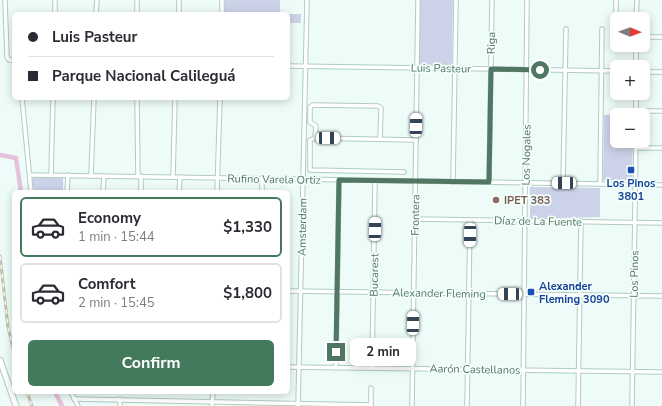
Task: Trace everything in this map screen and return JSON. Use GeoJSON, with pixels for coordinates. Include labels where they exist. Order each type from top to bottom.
{"type":"FeatureCollection","features":[{"type":"Feature","properties":{"kind":"main road"},"geometry":{"type":"LineString","coordinates":[[0,360],[16,406]]}},
{"type":"Feature","properties":{"kind":"street"},"geometry":{"type":"LineString","coordinates":[[5,0],[7,57],[9,60],[12,60]]}},
{"type":"Feature","properties":{"kind":"street"},"geometry":{"type":"LineString","coordinates":[[55,0],[55,12]]}},
{"type":"Feature","properties":{"kind":"street"},"geometry":{"type":"LineString","coordinates":[[96,12],[97,0]]}},
{"type":"Feature","properties":{"kind":"street"},"geometry":{"type":"LineString","coordinates":[[137,0],[137,12]]}},
{"type":"Feature","properties":{"kind":"street"},"geometry":{"type":"LineString","coordinates":[[179,0],[179,12]]}},
{"type":"Feature","properties":{"kind":"street"},"geometry":{"type":"LineString","coordinates":[[222,0],[222,12]]}},
{"type":"Feature","properties":{"kind":"street","name":"Amsterdam"},"geometry":{"type":"LineString","coordinates":[[298,405],[307,0]]}},
{"type":"Feature","properties":{"kind":"street","name":"Frontera"},"geometry":{"type":"LineString","coordinates":[[412,406],[418,0]]}},
{"type":"Feature","properties":{"kind":"street"},"geometry":{"type":"LineString","coordinates":[[453,182],[456,0]]}},
{"type":"Feature","properties":{"kind":"street","name":"Riga"},"geometry":{"type":"LineString","coordinates":[[489,182],[492,0]]}},
{"type":"Feature","properties":{"kind":"street","name":"Los Nogales"},"geometry":{"type":"LineString","coordinates":[[523,406],[527,0]]}},
{"type":"Feature","properties":{"kind":"street"},"geometry":{"type":"LineString","coordinates":[[616,0],[616,12]]}},
{"type":"Feature","properties":{"kind":"street"},"geometry":{"type":"LineString","coordinates":[[636,12],[637,0]]}},
{"type":"Feature","properties":{"kind":"street"},"geometry":{"type":"LineString","coordinates":[[564,183],[566,29]]}},
{"type":"Feature","properties":{"kind":"street"},"geometry":{"type":"LineString","coordinates":[[600,184],[602,30]]}},
{"type":"Feature","properties":{"kind":"street"},"geometry":{"type":"LineString","coordinates":[[650,37],[662,37]]}},
{"type":"Feature","properties":{"kind":"street","name":"Luis Pasteur"},"geometry":{"type":"LineString","coordinates":[[290,66],[610,71]]}},
{"type":"Feature","properties":{"kind":"street"},"geometry":{"type":"LineString","coordinates":[[650,72],[662,72]]}},
{"type":"Feature","properties":{"kind":"street"},"geometry":{"type":"LineString","coordinates":[[22,100],[31,190]]}},
{"type":"Feature","properties":{"kind":"street"},"geometry":{"type":"LineString","coordinates":[[50,175],[53,100]]}},
{"type":"Feature","properties":{"kind":"street"},"geometry":{"type":"LineString","coordinates":[[91,176],[94,100]]}},
{"type":"Feature","properties":{"kind":"street"},"geometry":{"type":"LineString","coordinates":[[137,100],[141,190]]}},
{"type":"Feature","properties":{"kind":"street"},"geometry":{"type":"LineString","coordinates":[[173,177],[175,100]]}},
{"type":"Feature","properties":{"kind":"street"},"geometry":{"type":"LineString","coordinates":[[218,190],[220,100]]}},
{"type":"Feature","properties":{"kind":"street"},"geometry":{"type":"LineString","coordinates":[[315,138],[316,126],[310,120],[310,107],[313,105],[380,107],[380,139]]}},
{"type":"Feature","properties":{"kind":"street"},"geometry":{"type":"LineString","coordinates":[[650,112],[662,112]]}},
{"type":"Feature","properties":{"kind":"street"},"geometry":{"type":"LineString","coordinates":[[404,172],[312,171],[309,167],[310,140],[315,138],[416,140]]}},
{"type":"Feature","properties":{"kind":"street","name":"Los Pinos"},"geometry":{"type":"LineString","coordinates":[[632,406],[636,148]]}},
{"type":"Feature","properties":{"kind":"street"},"geometry":{"type":"LineString","coordinates":[[650,148],[662,148]]}},
{"type":"Feature","properties":{"kind":"street","name":"Rufino Varela Ortiz"},"geometry":{"type":"LineString","coordinates":[[30,175],[662,185]]}},
{"type":"Feature","properties":{"kind":"street"},"geometry":{"type":"LineString","coordinates":[[67,190],[68,175]]}},
{"type":"Feature","properties":{"kind":"street"},"geometry":{"type":"LineString","coordinates":[[103,190],[104,176]]}},
{"type":"Feature","properties":{"kind":"street"},"geometry":{"type":"LineString","coordinates":[[180,177],[180,190]]}},
{"type":"Feature","properties":{"kind":"street"},"geometry":{"type":"LineString","coordinates":[[262,179],[262,190]]}},
{"type":"Feature","properties":{"kind":"street"},"geometry":{"type":"LineString","coordinates":[[336,368],[339,180]]}},
{"type":"Feature","properties":{"kind":"street","name":"Bucarest"},"geometry":{"type":"LineString","coordinates":[[372,368],[375,181]]}},
{"type":"Feature","properties":{"kind":"street","name":"Díaz de La Fuente"},"geometry":{"type":"LineString","coordinates":[[415,219],[662,222]]}},
{"type":"Feature","properties":{"kind":"street"},"geometry":{"type":"LineString","coordinates":[[468,406],[470,220]]}},
{"type":"Feature","properties":{"kind":"street"},"geometry":{"type":"LineString","coordinates":[[578,406],[581,222]]}},
{"type":"Feature","properties":{"kind":"street","name":"Alexander Fleming"},"geometry":{"type":"LineString","coordinates":[[290,291],[662,296]]}},
{"type":"Feature","properties":{"kind":"street","name":"Aarón Castellanos"},"geometry":{"type":"LineString","coordinates":[[290,367],[662,372]]}},
{"type":"Feature","properties":{"kind":"street"},"geometry":{"type":"LineString","coordinates":[[74,399],[213,404],[371,405],[371,388]]}},
{"type":"Feature","properties":{"kind":"street"},"geometry":{"type":"LineString","coordinates":[[72,394],[78,406]]}},
{"type":"Feature","properties":{"kind":"street"},"geometry":{"type":"LineString","coordinates":[[120,400],[120,406]]}},
{"type":"Feature","properties":{"kind":"shaded area"},"geometry":{"type":"Polygon","coordinates":[[[225,0],[280,0],[280,12],[224,12],[225,0]]]}},
{"type":"Feature","properties":{"kind":"shaded area"},"geometry":{"type":"Polygon","coordinates":[[[420,0],[453,0],[452,65],[419,65],[420,0]]]}},
{"type":"Feature","properties":{"kind":"shaded area"},"geometry":{"type":"Polygon","coordinates":[[[290,14],[301,14],[301,23],[290,23],[290,14]]]}},
{"type":"Feature","properties":{"kind":"shaded area"},"geometry":{"type":"Polygon","coordinates":[[[604,115],[610,115],[610,148],[633,148],[632,180],[603,180],[604,115]]]}},
{"type":"Feature","properties":{"kind":"shaded area"},"geometry":{"type":"Polygon","coordinates":[[[34,177],[63,177],[63,190],[34,190],[32,180],[34,177]]]}},
{"type":"Feature","properties":{"kind":"shaded area"},"geometry":{"type":"Polygon","coordinates":[[[530,187],[600,188],[600,217],[530,219],[530,187]]]}},
{"type":"Feature","properties":{"kind":"waterway"},"geometry":{"type":"LineString","coordinates":[[0,155],[16,158],[21,190]]}},
{"type":"Feature","properties":{"kind":"waterway"},"geometry":{"type":"LineString","coordinates":[[56,394],[62,406]]}},
{"type":"Feature","properties":{"kind":"railway"},"geometry":{"type":"LineString","coordinates":[[0,256],[8,327],[12,344]]}},
{"type":"Feature","properties":{"kind":"railway"},"geometry":{"type":"LineString","coordinates":[[28,394],[32,406]]}},
{"type":"Feature","properties":{"kind":"place","name":"Los Pinos 3801"},"geometry":{"type":"Point","coordinates":[631,170]}},
{"type":"Feature","properties":{"kind":"place","name":"IPET 383"},"geometry":{"type":"Point","coordinates":[496,200]}},
{"type":"Feature","properties":{"kind":"place","name":"Alexander Fleming 3090"},"geometry":{"type":"Point","coordinates":[531,292]}},
{"type":"Feature","properties":{"kind":"route"},"geometry":{"type":"LineString","coordinates":[[336,352],[339,180],[489,182],[491,69],[540,70]]}}]}
